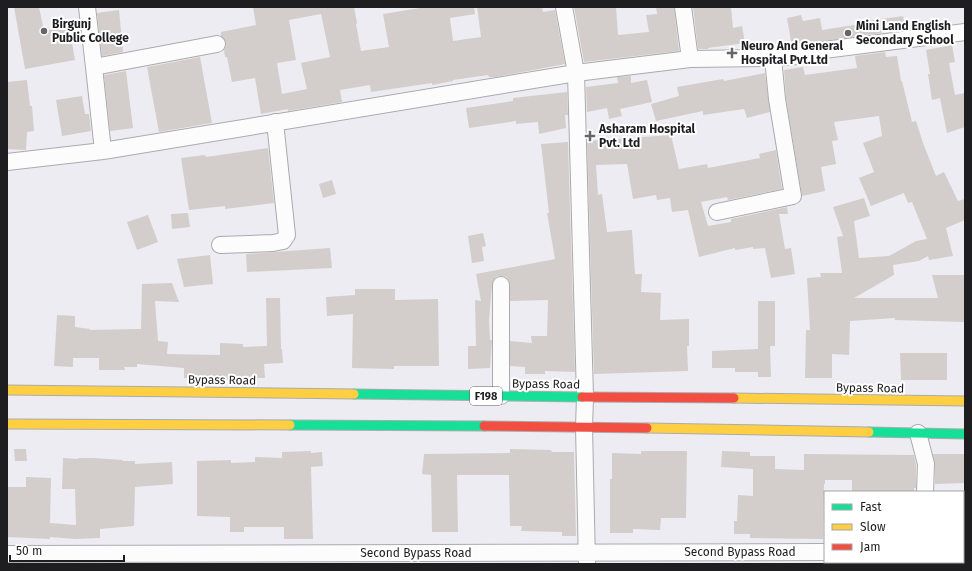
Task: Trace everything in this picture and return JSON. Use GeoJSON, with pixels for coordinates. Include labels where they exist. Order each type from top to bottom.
{"type":"FeatureCollection","features":[{"type":"Feature","properties":{"kind":"main road","name":"Bypass Road"},"geometry":{"type":"LineString","coordinates":[[7,390],[965,401]]}},
{"type":"Feature","properties":{"kind":"main road"},"geometry":{"type":"LineString","coordinates":[[7,424],[584,427],[965,434]]}},
{"type":"Feature","properties":{"kind":"street"},"geometry":{"type":"LineString","coordinates":[[87,7],[103,151]]}},
{"type":"Feature","properties":{"kind":"street"},"geometry":{"type":"LineString","coordinates":[[564,7],[576,73],[585,397],[584,427],[587,558]]}},
{"type":"Feature","properties":{"kind":"street"},"geometry":{"type":"LineString","coordinates":[[683,7],[690,59]]}},
{"type":"Feature","properties":{"kind":"street"},"geometry":{"type":"LineString","coordinates":[[7,162],[103,151],[576,73],[690,59],[773,58],[810,55],[824,50],[965,32]]}},
{"type":"Feature","properties":{"kind":"street"},"geometry":{"type":"LineString","coordinates":[[94,67],[217,44]]}},
{"type":"Feature","properties":{"kind":"street"},"geometry":{"type":"LineString","coordinates":[[716,212],[793,196],[777,99],[773,58]]}},
{"type":"Feature","properties":{"kind":"street"},"geometry":{"type":"LineString","coordinates":[[220,245],[273,243],[283,241],[287,235],[275,122]]}},
{"type":"Feature","properties":{"kind":"street"},"geometry":{"type":"LineString","coordinates":[[501,285],[501,396]]}},
{"type":"Feature","properties":{"kind":"street"},"geometry":{"type":"LineString","coordinates":[[918,433],[926,464],[925,491]]}},
{"type":"Feature","properties":{"kind":"street","name":"Second Bypass Road"},"geometry":{"type":"LineString","coordinates":[[7,554],[587,558],[824,552]]}},
{"type":"Feature","properties":{"kind":"building"},"geometry":{"type":"Polygon","coordinates":[[[14,7],[39,7],[44,31],[69,26],[75,60],[25,69],[14,7]]]}},
{"type":"Feature","properties":{"kind":"building"},"geometry":{"type":"Polygon","coordinates":[[[253,7],[354,7],[361,51],[389,47],[383,14],[420,7],[474,7],[475,14],[450,18],[453,41],[481,37],[477,7],[542,7],[543,12],[555,10],[565,64],[496,77],[489,77],[488,75],[453,80],[432,85],[432,83],[371,92],[370,85],[340,90],[342,102],[261,114],[255,78],[232,82],[227,57],[225,57],[224,50],[226,47],[226,42],[221,36],[221,32],[256,25],[253,7]],[[321,14],[289,20],[296,60],[277,63],[282,94],[307,89],[301,63],[330,57],[321,14]]]}},
{"type":"Feature","properties":{"kind":"building"},"geometry":{"type":"Polygon","coordinates":[[[574,7],[616,7],[618,35],[649,32],[646,15],[657,14],[656,7],[674,7],[679,51],[584,62],[574,7]]]}},
{"type":"Feature","properties":{"kind":"building"},"geometry":{"type":"Polygon","coordinates":[[[693,7],[731,7],[733,28],[742,26],[745,43],[708,49],[698,49],[693,7]]]}},
{"type":"Feature","properties":{"kind":"building"},"geometry":{"type":"Polygon","coordinates":[[[119,10],[123,52],[102,56],[97,13],[119,10]]]}},
{"type":"Feature","properties":{"kind":"building"},"geometry":{"type":"Polygon","coordinates":[[[801,15],[803,21],[820,18],[822,30],[867,23],[867,21],[903,16],[905,28],[881,32],[882,33],[823,41],[808,46],[792,47],[787,18],[801,15]]]}},
{"type":"Feature","properties":{"kind":"building"},"geometry":{"type":"Polygon","coordinates":[[[952,45],[955,62],[949,63],[955,95],[965,93],[965,127],[947,133],[940,98],[932,100],[926,50],[952,45]]]}},
{"type":"Feature","properties":{"kind":"building"},"geometry":{"type":"Polygon","coordinates":[[[885,52],[886,57],[897,56],[901,81],[912,122],[916,121],[936,176],[944,172],[958,201],[965,199],[965,220],[946,228],[953,256],[929,260],[928,256],[919,261],[893,265],[894,275],[854,298],[938,298],[932,275],[965,275],[965,322],[895,320],[895,318],[850,321],[849,355],[832,354],[832,378],[805,378],[806,330],[810,330],[807,278],[821,277],[820,273],[842,273],[837,237],[843,236],[833,207],[864,198],[870,216],[854,221],[859,258],[889,256],[916,241],[927,239],[912,202],[908,203],[904,193],[871,206],[859,178],[874,172],[863,143],[882,136],[879,116],[834,122],[838,140],[832,141],[836,164],[821,167],[825,191],[802,196],[786,98],[784,70],[803,67],[805,75],[857,68],[855,56],[885,52]]]}},
{"type":"Feature","properties":{"kind":"building"},"geometry":{"type":"Polygon","coordinates":[[[200,57],[212,123],[159,132],[147,67],[200,57]]]}},
{"type":"Feature","properties":{"kind":"building"},"geometry":{"type":"Polygon","coordinates":[[[126,71],[133,128],[110,131],[104,75],[126,71]]]}},
{"type":"Feature","properties":{"kind":"building"},"geometry":{"type":"Polygon","coordinates":[[[765,73],[770,112],[747,118],[744,109],[703,115],[703,111],[656,121],[651,104],[679,96],[677,87],[723,79],[724,81],[765,73]]]}},
{"type":"Feature","properties":{"kind":"building"},"geometry":{"type":"Polygon","coordinates":[[[631,76],[631,83],[647,80],[652,102],[620,109],[622,116],[609,119],[607,108],[587,112],[586,87],[618,83],[617,77],[631,76]]]}},
{"type":"Feature","properties":{"kind":"building"},"geometry":{"type":"Polygon","coordinates":[[[27,80],[30,106],[32,106],[34,131],[27,132],[26,150],[7,149],[7,82],[27,80]]]}},
{"type":"Feature","properties":{"kind":"building"},"geometry":{"type":"Polygon","coordinates":[[[567,92],[568,115],[565,115],[566,128],[539,134],[538,122],[516,124],[516,121],[469,128],[466,108],[513,101],[513,98],[567,92]]]}},
{"type":"Feature","properties":{"kind":"building"},"geometry":{"type":"Polygon","coordinates":[[[82,96],[85,114],[89,114],[91,131],[62,136],[56,100],[82,96]]]}},
{"type":"Feature","properties":{"kind":"building"},"geometry":{"type":"Polygon","coordinates":[[[671,135],[679,169],[707,164],[708,168],[760,158],[759,154],[776,150],[782,189],[728,200],[727,197],[701,202],[708,226],[731,222],[731,219],[787,207],[788,214],[779,214],[785,249],[791,248],[795,274],[771,278],[765,248],[753,249],[753,247],[735,250],[735,248],[699,257],[688,210],[672,212],[670,198],[657,200],[656,195],[633,199],[627,164],[596,165],[598,195],[602,194],[607,232],[632,230],[635,274],[642,274],[641,292],[661,293],[660,320],[689,319],[689,346],[687,346],[688,371],[594,374],[587,141],[671,135]]]}},
{"type":"Feature","properties":{"kind":"building"},"geometry":{"type":"Polygon","coordinates":[[[568,142],[575,372],[545,371],[545,374],[525,374],[525,367],[510,366],[510,341],[532,343],[531,336],[547,336],[548,300],[510,301],[509,281],[506,277],[501,276],[496,277],[492,285],[489,320],[490,340],[492,340],[490,368],[468,369],[468,346],[476,346],[475,300],[481,301],[476,274],[555,259],[547,213],[549,213],[541,144],[568,142]]]}},
{"type":"Feature","properties":{"kind":"building"},"geometry":{"type":"Polygon","coordinates":[[[268,148],[274,203],[225,209],[225,206],[189,210],[181,158],[205,155],[206,157],[268,148]]]}},
{"type":"Feature","properties":{"kind":"building"},"geometry":{"type":"Polygon","coordinates":[[[332,180],[336,194],[323,198],[319,184],[332,180]]]}},
{"type":"Feature","properties":{"kind":"building"},"geometry":{"type":"Polygon","coordinates":[[[188,213],[190,227],[172,229],[171,214],[188,213]]]}},
{"type":"Feature","properties":{"kind":"building"},"geometry":{"type":"Polygon","coordinates":[[[148,215],[158,242],[137,250],[127,222],[148,215]]]}},
{"type":"Feature","properties":{"kind":"building"},"geometry":{"type":"Polygon","coordinates":[[[483,233],[486,246],[482,247],[484,261],[472,263],[468,236],[483,233]]]}},
{"type":"Feature","properties":{"kind":"building"},"geometry":{"type":"Polygon","coordinates":[[[330,248],[332,268],[247,272],[246,254],[330,248]]]}},
{"type":"Feature","properties":{"kind":"building"},"geometry":{"type":"Polygon","coordinates":[[[210,255],[213,284],[184,287],[177,259],[210,255]]]}},
{"type":"Feature","properties":{"kind":"building"},"geometry":{"type":"Polygon","coordinates":[[[172,283],[179,302],[155,301],[158,341],[168,342],[167,354],[220,355],[220,343],[243,344],[243,347],[267,346],[266,298],[280,298],[281,349],[283,363],[264,364],[265,378],[242,378],[242,380],[184,378],[184,368],[137,364],[137,367],[124,367],[125,370],[99,370],[99,358],[73,358],[73,367],[54,366],[57,315],[75,316],[75,327],[90,330],[141,329],[142,284],[172,283]]]}},
{"type":"Feature","properties":{"kind":"building"},"geometry":{"type":"Polygon","coordinates":[[[355,289],[395,289],[395,300],[438,299],[439,366],[394,366],[394,369],[352,368],[353,314],[327,316],[326,297],[355,295],[355,289]]]}},
{"type":"Feature","properties":{"kind":"building"},"geometry":{"type":"Polygon","coordinates":[[[758,301],[775,301],[775,346],[770,346],[771,377],[758,377],[758,372],[735,372],[735,368],[712,368],[712,351],[758,349],[758,301]]]}},
{"type":"Feature","properties":{"kind":"building"},"geometry":{"type":"Polygon","coordinates":[[[900,353],[947,353],[947,380],[901,380],[900,353]]]}},
{"type":"Feature","properties":{"kind":"building"},"geometry":{"type":"Polygon","coordinates":[[[14,449],[26,449],[27,461],[15,461],[14,449]]]}},
{"type":"Feature","properties":{"kind":"building"},"geometry":{"type":"Polygon","coordinates":[[[510,449],[574,452],[576,536],[562,536],[562,532],[521,531],[522,526],[510,526],[509,475],[457,475],[458,532],[432,532],[431,475],[422,474],[424,454],[510,453],[510,449]]]}},
{"type":"Feature","properties":{"kind":"building"},"geometry":{"type":"Polygon","coordinates":[[[311,451],[311,453],[322,452],[323,466],[311,467],[313,539],[284,539],[284,527],[244,527],[244,532],[230,532],[230,517],[197,516],[197,461],[231,460],[231,463],[255,462],[255,457],[282,458],[282,452],[311,451]]]}},
{"type":"Feature","properties":{"kind":"building"},"geometry":{"type":"Polygon","coordinates":[[[641,451],[687,451],[686,518],[661,518],[660,530],[633,529],[633,533],[610,533],[610,479],[612,479],[612,453],[641,454],[641,451]]]}},
{"type":"Feature","properties":{"kind":"building"},"geometry":{"type":"Polygon","coordinates":[[[722,451],[750,452],[750,456],[775,456],[775,469],[804,470],[804,454],[914,455],[916,465],[916,488],[914,488],[914,491],[852,491],[852,480],[825,480],[823,539],[750,538],[750,534],[734,534],[734,521],[737,521],[738,495],[753,496],[753,469],[721,467],[722,451]]]}},
{"type":"Feature","properties":{"kind":"building"},"geometry":{"type":"Polygon","coordinates":[[[933,454],[965,454],[965,483],[935,484],[935,464],[933,454]]]}},
{"type":"Feature","properties":{"kind":"building"},"geometry":{"type":"Polygon","coordinates":[[[63,458],[93,458],[135,461],[135,464],[172,462],[173,484],[135,487],[134,526],[100,529],[100,538],[75,539],[50,537],[50,539],[7,537],[7,487],[26,487],[26,477],[51,478],[50,523],[76,525],[75,489],[62,489],[63,458]]]}},
{"type":"Feature","properties":{"kind":"traffic: fast"},"geometry":{"type":"LineString","coordinates":[[354,394],[582,397]]}},
{"type":"Feature","properties":{"kind":"traffic: fast"},"geometry":{"type":"LineString","coordinates":[[290,425],[484,426]]}},
{"type":"Feature","properties":{"kind":"traffic: fast"},"geometry":{"type":"LineString","coordinates":[[869,432],[965,434]]}},
{"type":"Feature","properties":{"kind":"traffic: slow"},"geometry":{"type":"LineString","coordinates":[[7,390],[354,394]]}},
{"type":"Feature","properties":{"kind":"traffic: slow"},"geometry":{"type":"LineString","coordinates":[[734,398],[965,401]]}},
{"type":"Feature","properties":{"kind":"traffic: slow"},"geometry":{"type":"LineString","coordinates":[[7,424],[290,425]]}},
{"type":"Feature","properties":{"kind":"traffic: slow"},"geometry":{"type":"LineString","coordinates":[[647,428],[869,432]]}},
{"type":"Feature","properties":{"kind":"traffic: jam"},"geometry":{"type":"LineString","coordinates":[[582,397],[734,398]]}},
{"type":"Feature","properties":{"kind":"traffic: jam"},"geometry":{"type":"LineString","coordinates":[[484,426],[647,428]]}},
{"type":"Feature","properties":{"kind":"place","name":"Birgunj Public College"},"geometry":{"type":"Point","coordinates":[44,31]}},
{"type":"Feature","properties":{"kind":"place","name":"Mini Land English Secondary School"},"geometry":{"type":"Point","coordinates":[848,33]}},
{"type":"Feature","properties":{"kind":"place","name":"Neuro And General Hospital Pvt.Ltd"},"geometry":{"type":"Point","coordinates":[732,53]}},
{"type":"Feature","properties":{"kind":"place","name":"Asharam Hospital Pvt. Ltd"},"geometry":{"type":"Point","coordinates":[590,136]}}]}
